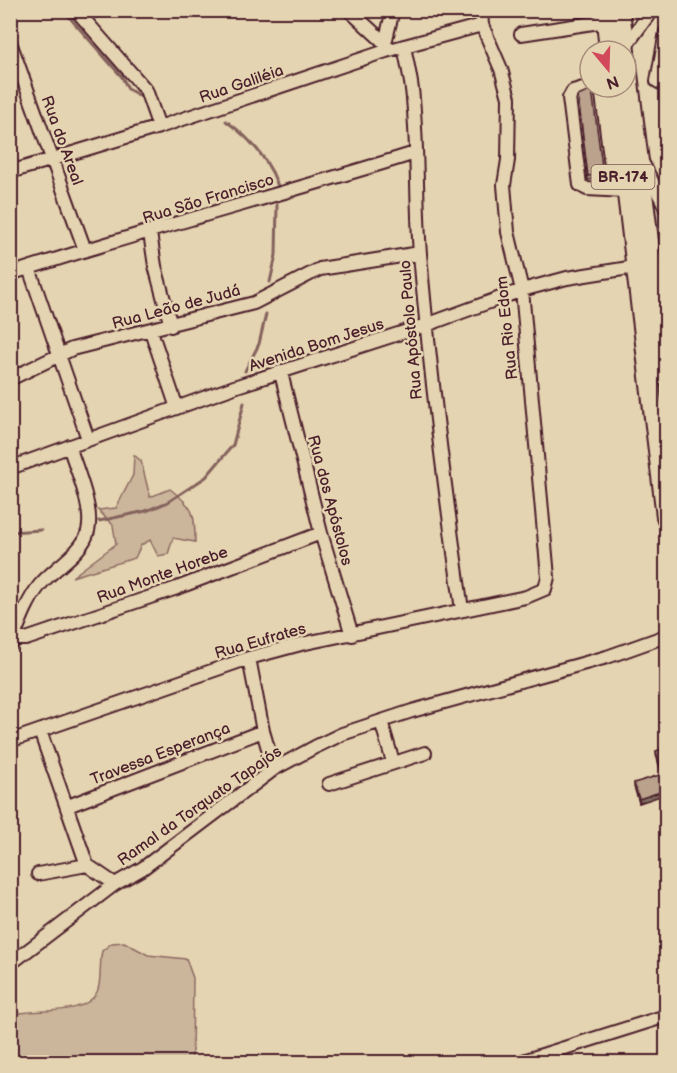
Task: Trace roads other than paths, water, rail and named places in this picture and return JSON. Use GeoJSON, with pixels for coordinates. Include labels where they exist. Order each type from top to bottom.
{"type":"FeatureCollection","features":[{"type":"Feature","properties":{"kind":"highway","name":"BR-174"},"geometry":{"type":"LineString","coordinates":[[610,14],[617,39]]}},
{"type":"Feature","properties":{"kind":"highway","name":"BR-174"},"geometry":{"type":"LineString","coordinates":[[615,99],[619,190],[638,285],[666,517]]}},
{"type":"Feature","properties":{"kind":"highway","name":"BR-174"},"geometry":{"type":"LineString","coordinates":[[629,99],[662,300],[666,376]]}},
{"type":"Feature","properties":{"kind":"street"},"geometry":{"type":"LineString","coordinates":[[76,10],[146,90],[159,127]]}},
{"type":"Feature","properties":{"kind":"street"},"geometry":{"type":"LineString","coordinates":[[349,10],[385,47]]}},
{"type":"Feature","properties":{"kind":"street"},"geometry":{"type":"LineString","coordinates":[[385,47],[393,10]]}},
{"type":"Feature","properties":{"kind":"street","name":"Rua Rio Edom"},"geometry":{"type":"LineString","coordinates":[[481,10],[482,25],[501,69],[508,98],[508,160],[504,186],[508,232],[522,290],[548,583],[538,594],[526,597]]}},
{"type":"Feature","properties":{"kind":"street"},"geometry":{"type":"LineString","coordinates":[[631,39],[652,10]]}},
{"type":"Feature","properties":{"kind":"street"},"geometry":{"type":"LineString","coordinates":[[521,34],[610,14]]}},
{"type":"Feature","properties":{"kind":"street","name":"Rua Galiléia"},"geometry":{"type":"LineString","coordinates":[[10,172],[159,127],[385,47],[404,46],[482,25]]}},
{"type":"Feature","properties":{"kind":"street"},"geometry":{"type":"LineString","coordinates":[[666,32],[657,81],[666,86]]}},
{"type":"Feature","properties":{"kind":"street","name":"Rua do Areal"},"geometry":{"type":"LineString","coordinates":[[10,42],[85,250]]}},
{"type":"Feature","properties":{"kind":"street","name":"Rua Apóstolo Paulo"},"geometry":{"type":"LineString","coordinates":[[404,46],[413,99],[420,253],[429,324],[428,349],[462,610]]}},
{"type":"Feature","properties":{"kind":"street"},"geometry":{"type":"LineString","coordinates":[[578,90],[573,91],[569,98],[580,185],[587,189],[619,190],[603,99]]}},
{"type":"Feature","properties":{"kind":"street","name":"Rua São Francisco"},"geometry":{"type":"LineString","coordinates":[[10,274],[267,196],[339,178],[415,153]]}},
{"type":"Feature","properties":{"kind":"street"},"geometry":{"type":"LineString","coordinates":[[639,158],[666,208]]}},
{"type":"Feature","properties":{"kind":"street"},"geometry":{"type":"LineString","coordinates":[[150,233],[155,266],[171,326]]}},
{"type":"Feature","properties":{"kind":"street","name":"Rua Leão de Judá"},"geometry":{"type":"LineString","coordinates":[[10,379],[48,363],[59,354],[254,303],[320,269],[420,253]]}},
{"type":"Feature","properties":{"kind":"street","name":"Avenida Bom Jesus"},"geometry":{"type":"LineString","coordinates":[[10,468],[177,408],[429,324],[522,290],[567,278],[635,267]]}},
{"type":"Feature","properties":{"kind":"street"},"geometry":{"type":"LineString","coordinates":[[29,268],[88,439]]}},
{"type":"Feature","properties":{"kind":"street"},"geometry":{"type":"LineString","coordinates":[[638,285],[648,299],[662,300]]}},
{"type":"Feature","properties":{"kind":"street"},"geometry":{"type":"LineString","coordinates":[[151,331],[177,408]]}},
{"type":"Feature","properties":{"kind":"street","name":"Rua dos Apóstolos"},"geometry":{"type":"LineString","coordinates":[[281,373],[321,533],[352,634]]}},
{"type":"Feature","properties":{"kind":"street"},"geometry":{"type":"LineString","coordinates":[[12,642],[26,605],[52,570],[75,551],[88,532],[87,506],[69,446]]}},
{"type":"Feature","properties":{"kind":"street","name":"Rua Monte Horebe"},"geometry":{"type":"LineString","coordinates":[[12,642],[177,588],[321,533]]}},
{"type":"Feature","properties":{"kind":"street","name":"Rua Eufrates"},"geometry":{"type":"LineString","coordinates":[[10,741],[249,658],[526,597]]}},
{"type":"Feature","properties":{"kind":"street","name":"Ramal da Torquato Tapajós"},"geometry":{"type":"LineString","coordinates":[[10,964],[115,884],[143,868],[274,769],[333,738],[381,721],[607,657],[666,636]]}},
{"type":"Feature","properties":{"kind":"street"},"geometry":{"type":"LineString","coordinates":[[249,658],[263,731],[274,769]]}},
{"type":"Feature","properties":{"kind":"street"},"geometry":{"type":"LineString","coordinates":[[381,721],[393,762]]}},
{"type":"Feature","properties":{"kind":"street"},"geometry":{"type":"LineString","coordinates":[[40,731],[87,865],[115,884]]}},
{"type":"Feature","properties":{"kind":"street","name":"Travessa Esperança"},"geometry":{"type":"LineString","coordinates":[[68,806],[263,731]]}},
{"type":"Feature","properties":{"kind":"street"},"geometry":{"type":"LineString","coordinates":[[329,784],[425,753]]}},
{"type":"Feature","properties":{"kind":"street"},"geometry":{"type":"LineString","coordinates":[[38,873],[87,865]]}},
{"type":"Feature","properties":{"kind":"street"},"geometry":{"type":"LineString","coordinates":[[520,1062],[666,1016]]}},
{"type":"Feature","properties":{"kind":"waterway"},"geometry":{"type":"LineString","coordinates":[[63,10],[122,77],[128,89],[140,96]]}},
{"type":"Feature","properties":{"kind":"waterway"},"geometry":{"type":"LineString","coordinates":[[226,121],[257,149],[269,166],[278,186]]}},
{"type":"Feature","properties":{"kind":"waterway"},"geometry":{"type":"LineString","coordinates":[[270,282],[276,255],[277,204]]}},
{"type":"Feature","properties":{"kind":"waterway"},"geometry":{"type":"LineString","coordinates":[[245,371],[259,344],[266,314]]}},
{"type":"Feature","properties":{"kind":"waterway"},"geometry":{"type":"LineString","coordinates":[[99,521],[146,511],[168,502],[206,477],[233,445],[244,403]]}},
{"type":"Feature","properties":{"kind":"waterway"},"geometry":{"type":"LineString","coordinates":[[10,532],[41,530]]}}]}
